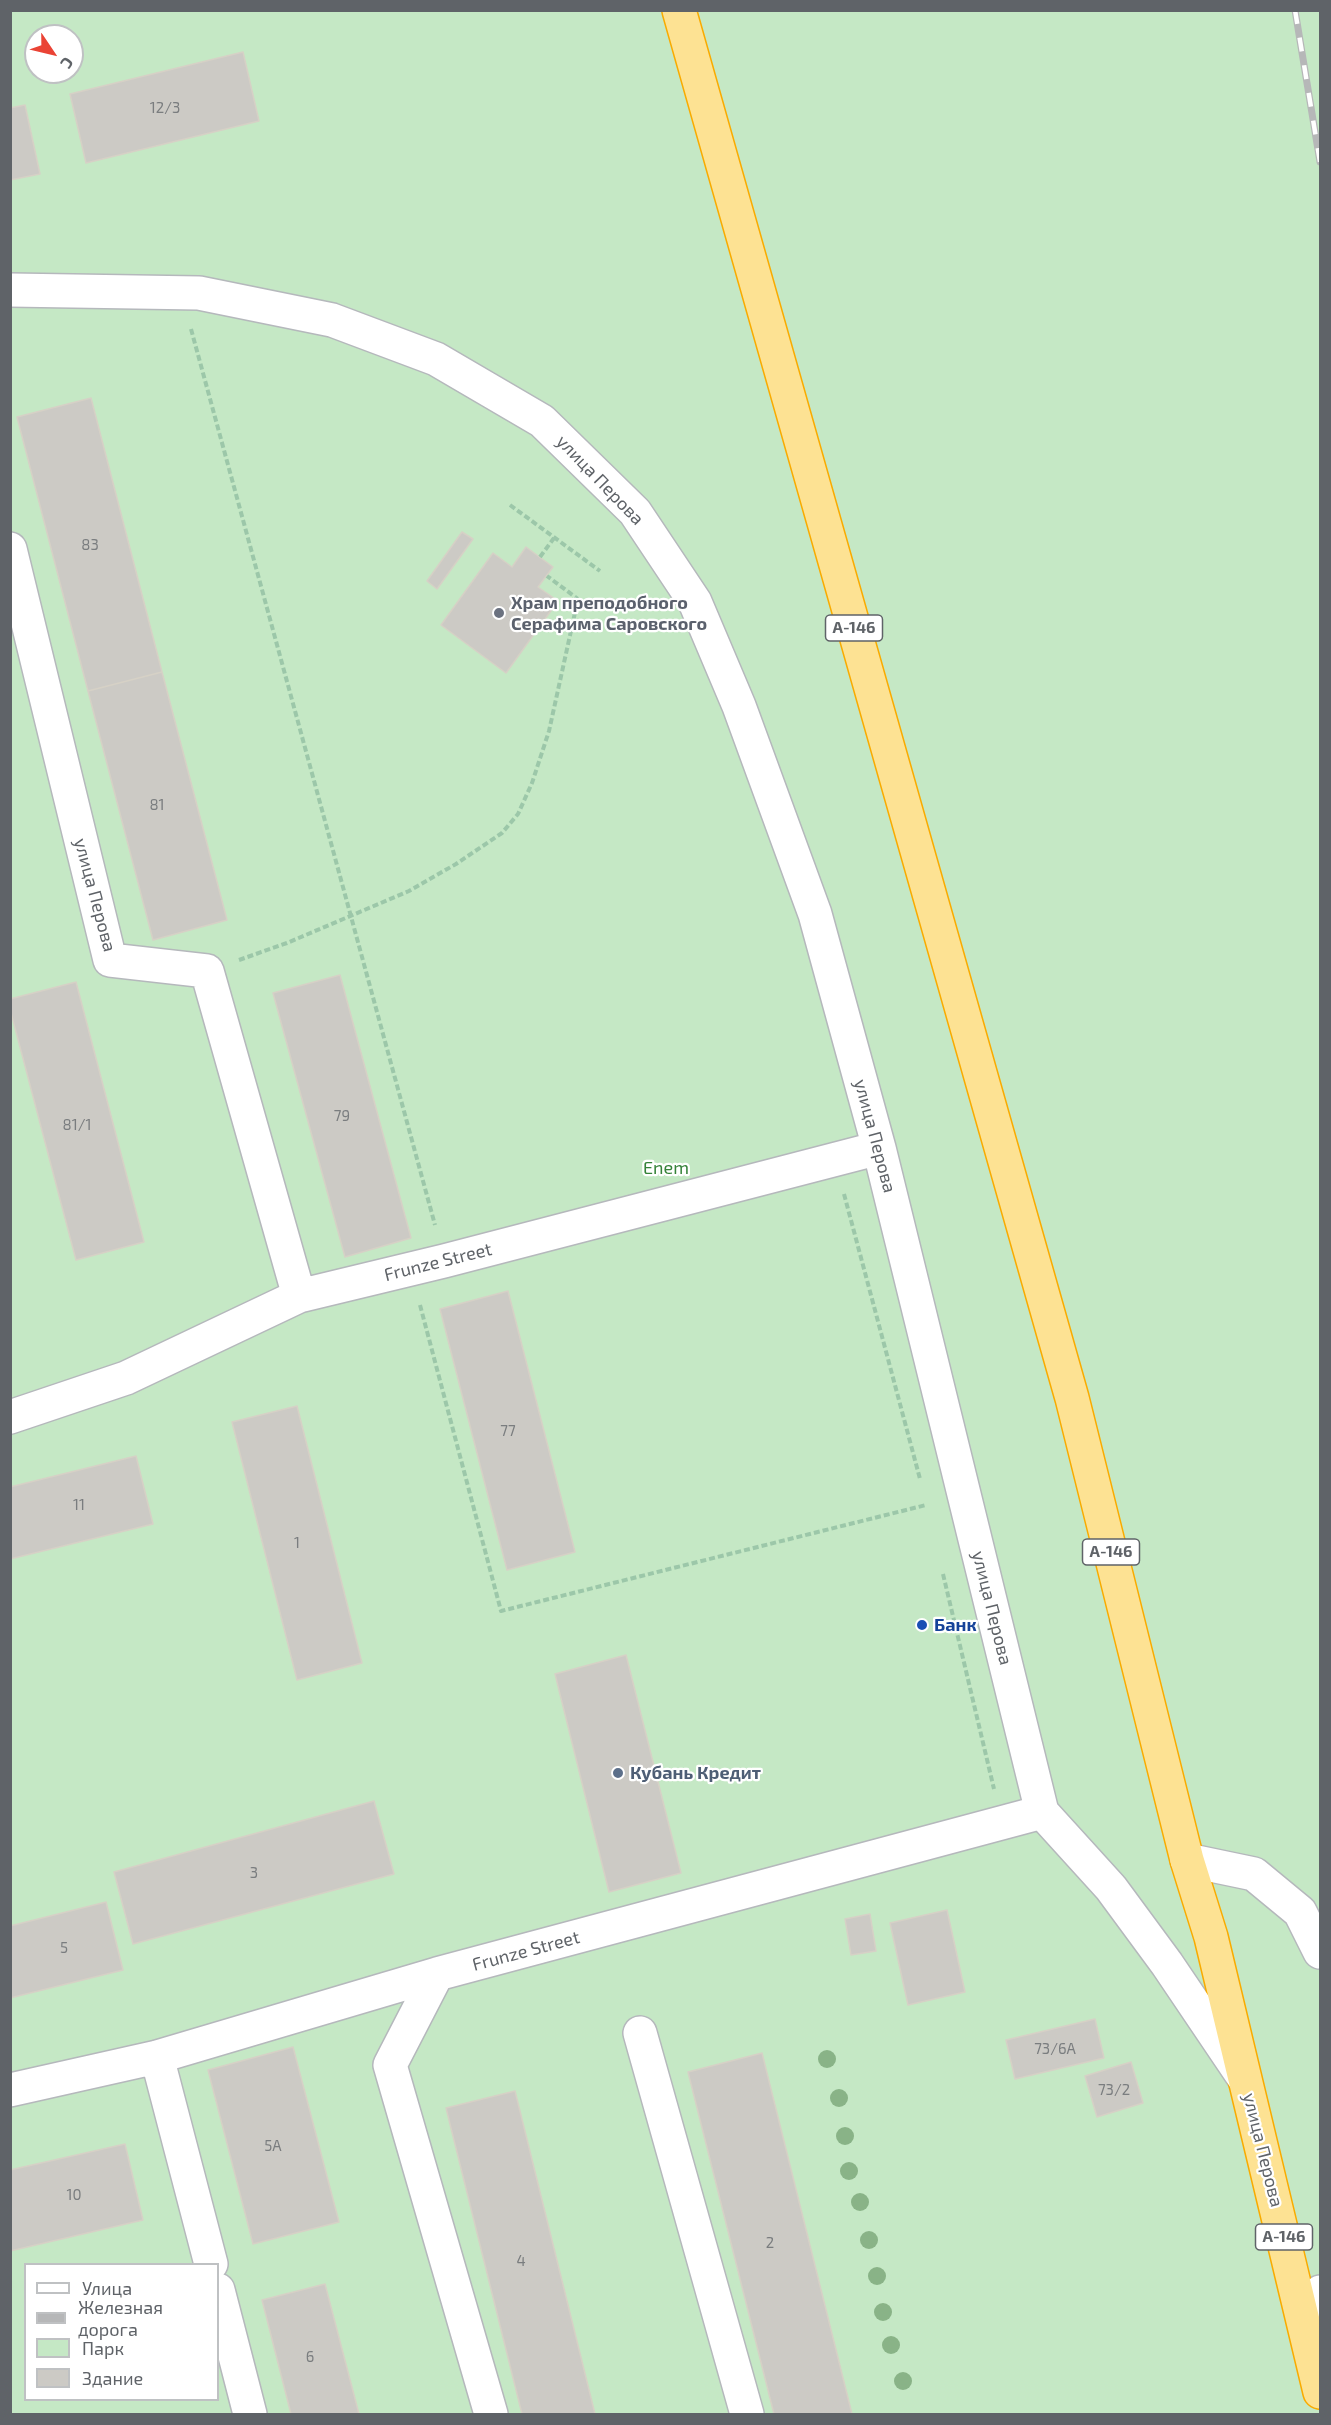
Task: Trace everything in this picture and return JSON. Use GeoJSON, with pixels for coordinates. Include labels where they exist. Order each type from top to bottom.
{"type":"FeatureCollection","features":[{"type":"Feature","properties":{"kind":"highway","name":"улица Перова"},"geometry":{"type":"LineString","coordinates":[[679,10],[1072,1398],[1187,1860],[1211,1937],[1309,2337],[1320,2392]]}},
{"type":"Feature","properties":{"kind":"street","name":"улица Перова"},"geometry":{"type":"LineString","coordinates":[[10,290],[199,293],[332,320],[436,358],[542,421],[636,512],[695,602],[739,706],[815,914],[879,1148],[1042,1812],[1118,1898],[1167,1964],[1247,2083]]}},
{"type":"Feature","properties":{"kind":"street","name":"улица Перова"},"geometry":{"type":"LineString","coordinates":[[10,549],[110,960],[207,971]]}},
{"type":"Feature","properties":{"kind":"street"},"geometry":{"type":"LineString","coordinates":[[207,971],[299,1296]]}},
{"type":"Feature","properties":{"kind":"street","name":"Frunze Street"},"geometry":{"type":"LineString","coordinates":[[10,1417],[126,1377],[299,1296],[444,1261],[879,1148]]}},
{"type":"Feature","properties":{"kind":"street","name":"Frunze Street"},"geometry":{"type":"LineString","coordinates":[[10,2090],[157,2057],[437,1974],[1042,1812]]}},
{"type":"Feature","properties":{"kind":"street"},"geometry":{"type":"LineString","coordinates":[[1187,1860],[1254,1874],[1300,1912],[1320,1952]]}},
{"type":"Feature","properties":{"kind":"street"},"geometry":{"type":"LineString","coordinates":[[437,1974],[390,2065],[491,2415]]}},
{"type":"Feature","properties":{"kind":"street"},"geometry":{"type":"LineString","coordinates":[[640,2033],[747,2415]]}},
{"type":"Feature","properties":{"kind":"street"},"geometry":{"type":"LineString","coordinates":[[157,2057],[210,2263]]}},
{"type":"Feature","properties":{"kind":"street"},"geometry":{"type":"LineString","coordinates":[[1309,2337],[1320,2292]]}},
{"type":"Feature","properties":{"kind":"street"},"geometry":{"type":"LineString","coordinates":[[219,2294],[250,2415]]}},
{"type":"Feature","properties":{"kind":"path"},"geometry":{"type":"LineString","coordinates":[[181,293],[444,1261]]}},
{"type":"Feature","properties":{"kind":"path"},"geometry":{"type":"LineString","coordinates":[[510,505],[600,571]]}},
{"type":"Feature","properties":{"kind":"path"},"geometry":{"type":"LineString","coordinates":[[540,557],[554,538]]}},
{"type":"Feature","properties":{"kind":"path"},"geometry":{"type":"LineString","coordinates":[[207,971],[287,944],[408,891],[456,864],[502,833],[518,814],[532,783],[549,731],[578,599],[547,576]]}},
{"type":"Feature","properties":{"kind":"path"},"geometry":{"type":"LineString","coordinates":[[834,1158],[920,1482]]}},
{"type":"Feature","properties":{"kind":"path"},"geometry":{"type":"LineString","coordinates":[[410,1269],[501,1611],[926,1505]]}},
{"type":"Feature","properties":{"kind":"path"},"geometry":{"type":"LineString","coordinates":[[923,1493],[929,1516]]}},
{"type":"Feature","properties":{"kind":"path"},"geometry":{"type":"LineString","coordinates":[[943,1573],[1002,1823]]}},
{"type":"Feature","properties":{"kind":"green space","name":"Enem"},"geometry":{"type":"Polygon","coordinates":[[[11,11],[1320,11],[1320,2414],[11,2414],[11,11]]]}},
{"type":"Feature","properties":{"kind":"building"},"geometry":{"type":"Polygon","coordinates":[[[243,52],[259,121],[86,163],[70,94],[243,52]]]}},
{"type":"Feature","properties":{"kind":"building"},"geometry":{"type":"Polygon","coordinates":[[[25,105],[40,174],[10,180],[10,108],[25,105]]]}},
{"type":"Feature","properties":{"kind":"building"},"geometry":{"type":"Polygon","coordinates":[[[91,398],[162,672],[88,691],[17,417],[91,398]]]}},
{"type":"Feature","properties":{"kind":"building"},"geometry":{"type":"Polygon","coordinates":[[[462,532],[473,539],[437,589],[427,581],[462,532]]]}},
{"type":"Feature","properties":{"kind":"building","name":"Храм преподобного Серафима Саровского"},"geometry":{"type":"Polygon","coordinates":[[[526,547],[553,567],[538,587],[558,601],[506,673],[441,625],[493,553],[512,567],[526,547]]]}},
{"type":"Feature","properties":{"kind":"building"},"geometry":{"type":"Polygon","coordinates":[[[162,672],[227,920],[153,940],[88,691],[162,672]]]}},
{"type":"Feature","properties":{"kind":"building"},"geometry":{"type":"Polygon","coordinates":[[[340,975],[411,1238],[345,1257],[273,993],[340,975]]]}},
{"type":"Feature","properties":{"kind":"building"},"geometry":{"type":"Polygon","coordinates":[[[76,982],[144,1242],[76,1260],[10,1009],[10,999],[76,982]]]}},
{"type":"Feature","properties":{"kind":"building"},"geometry":{"type":"Polygon","coordinates":[[[508,1291],[575,1552],[507,1570],[440,1309],[508,1291]]]}},
{"type":"Feature","properties":{"kind":"building"},"geometry":{"type":"Polygon","coordinates":[[[297,1406],[362,1663],[297,1680],[232,1422],[297,1406]]]}},
{"type":"Feature","properties":{"kind":"building"},"geometry":{"type":"Polygon","coordinates":[[[136,1456],[153,1524],[10,1559],[10,1487],[136,1456]]]}},
{"type":"Feature","properties":{"kind":"building","name":"Кубань Кредит"},"geometry":{"type":"Polygon","coordinates":[[[626,1655],[681,1873],[609,1892],[555,1674],[626,1655]]]}},
{"type":"Feature","properties":{"kind":"building"},"geometry":{"type":"Polygon","coordinates":[[[374,1801],[394,1874],[133,1944],[114,1872],[374,1801]]]}},
{"type":"Feature","properties":{"kind":"building"},"geometry":{"type":"Polygon","coordinates":[[[106,1902],[123,1970],[10,1998],[10,1926],[106,1902]]]}},
{"type":"Feature","properties":{"kind":"building"},"geometry":{"type":"Polygon","coordinates":[[[947,1910],[965,1992],[908,2005],[890,1923],[947,1910]]]}},
{"type":"Feature","properties":{"kind":"building"},"geometry":{"type":"Polygon","coordinates":[[[870,1914],[876,1951],[851,1955],[845,1919],[870,1914]]]}},
{"type":"Feature","properties":{"kind":"building"},"geometry":{"type":"Polygon","coordinates":[[[1095,2019],[1104,2058],[1015,2079],[1006,2040],[1095,2019]]]}},
{"type":"Feature","properties":{"kind":"building"},"geometry":{"type":"Polygon","coordinates":[[[293,2047],[339,2222],[253,2244],[208,2070],[293,2047]]]}},
{"type":"Feature","properties":{"kind":"building"},"geometry":{"type":"Polygon","coordinates":[[[762,2053],[852,2414],[774,2414],[688,2072],[762,2053]]]}},
{"type":"Feature","properties":{"kind":"building"},"geometry":{"type":"Polygon","coordinates":[[[1131,2062],[1143,2103],[1097,2117],[1085,2076],[1131,2062]]]}},
{"type":"Feature","properties":{"kind":"building"},"geometry":{"type":"Polygon","coordinates":[[[515,2091],[595,2414],[522,2414],[446,2108],[515,2091]]]}},
{"type":"Feature","properties":{"kind":"building"},"geometry":{"type":"Polygon","coordinates":[[[125,2144],[143,2220],[10,2251],[10,2170],[125,2144]]]}},
{"type":"Feature","properties":{"kind":"building"},"geometry":{"type":"Polygon","coordinates":[[[325,2284],[359,2414],[291,2414],[262,2300],[325,2284]]]}},
{"type":"Feature","properties":{"kind":"railway"},"geometry":{"type":"LineString","coordinates":[[1295,10],[1320,162]]}},
{"type":"Feature","properties":{"kind":"place","name":"Храм преподобного Серафима Саровского"},"geometry":{"type":"Point","coordinates":[499,613]}},
{"type":"Feature","properties":{"kind":"place","name":"Банк"},"geometry":{"type":"Point","coordinates":[922,1625]}},
{"type":"Feature","properties":{"kind":"place","name":"Кубань Кредит"},"geometry":{"type":"Point","coordinates":[618,1773]}}]}
